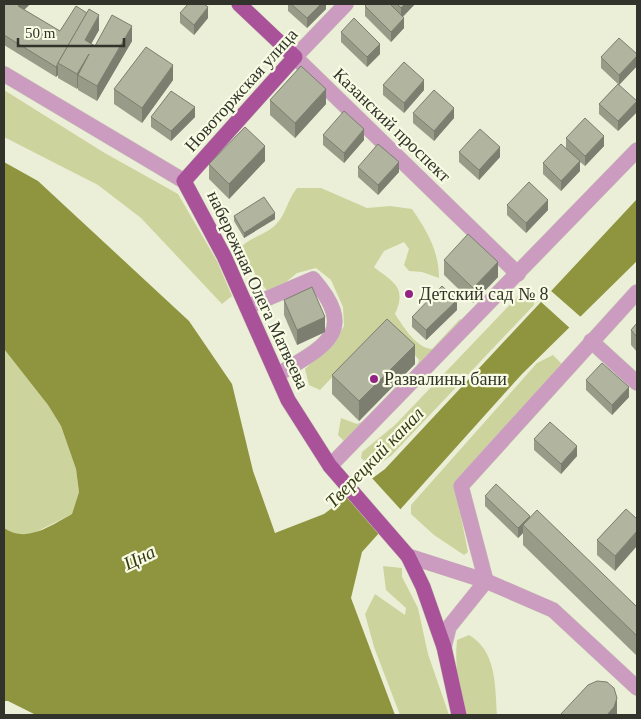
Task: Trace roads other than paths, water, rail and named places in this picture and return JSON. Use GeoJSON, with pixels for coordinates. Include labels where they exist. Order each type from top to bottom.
{"type":"FeatureCollection","features":[{"type":"Feature","properties":{"kind":"main road","name":"Казанский проспект"},"geometry":{"type":"LineString","coordinates":[[239,4],[295,57]]}},
{"type":"Feature","properties":{"kind":"main road","name":"Новоторжская улица"},"geometry":{"type":"LineString","coordinates":[[184,181],[295,57]]}},
{"type":"Feature","properties":{"kind":"main road","name":"набережная Олега Матвеева"},"geometry":{"type":"LineString","coordinates":[[184,181],[224,256],[288,400],[330,466],[408,556],[423,587],[444,647],[459,715]]}},
{"type":"Feature","properties":{"kind":"street","name":"Новоторжская улица"},"geometry":{"type":"LineString","coordinates":[[295,57],[346,4]]}},
{"type":"Feature","properties":{"kind":"street","name":"Казанский проспект"},"geometry":{"type":"LineString","coordinates":[[295,57],[518,274]]}},
{"type":"Feature","properties":{"kind":"street","name":"набережная Олега Матвеева"},"geometry":{"type":"LineString","coordinates":[[4,74],[184,181]]}},
{"type":"Feature","properties":{"kind":"street"},"geometry":{"type":"LineString","coordinates":[[330,466],[637,150]]}},
{"type":"Feature","properties":{"kind":"street"},"geometry":{"type":"LineString","coordinates":[[247,307],[313,279],[329,298],[335,326],[328,342],[277,375]]}},
{"type":"Feature","properties":{"kind":"street"},"geometry":{"type":"LineString","coordinates":[[486,581],[462,486],[637,292]]}},
{"type":"Feature","properties":{"kind":"street"},"geometry":{"type":"LineString","coordinates":[[591,341],[637,383]]}},
{"type":"Feature","properties":{"kind":"street"},"geometry":{"type":"LineString","coordinates":[[408,556],[486,581],[553,610],[637,688]]}},
{"type":"Feature","properties":{"kind":"street"},"geometry":{"type":"LineString","coordinates":[[444,647],[449,627],[486,581]]}},
{"type":"Feature","properties":{"kind":"water","name":"Цна"},"geometry":{"type":"Polygon","coordinates":[[[4,162],[38,181],[189,321],[232,384],[253,471],[275,533],[324,514],[385,469],[637,199],[637,261],[522,374],[362,552],[351,598],[395,715],[36,715],[8,701],[4,701],[4,528],[21,534],[39,531],[72,514],[79,492],[76,469],[61,426],[48,405],[4,349],[4,162]]]}},
{"type":"Feature","properties":{"kind":"place","name":"Детский сад № 8"},"geometry":{"type":"Point","coordinates":[409,294]}},
{"type":"Feature","properties":{"kind":"place","name":"Развалины бани"},"geometry":{"type":"Point","coordinates":[374,379]}},
{"type":"Feature","properties":{"kind":"water label","name":"Тверецкий канал"},"geometry":{"type":"Point","coordinates":[374,457]}}]}
